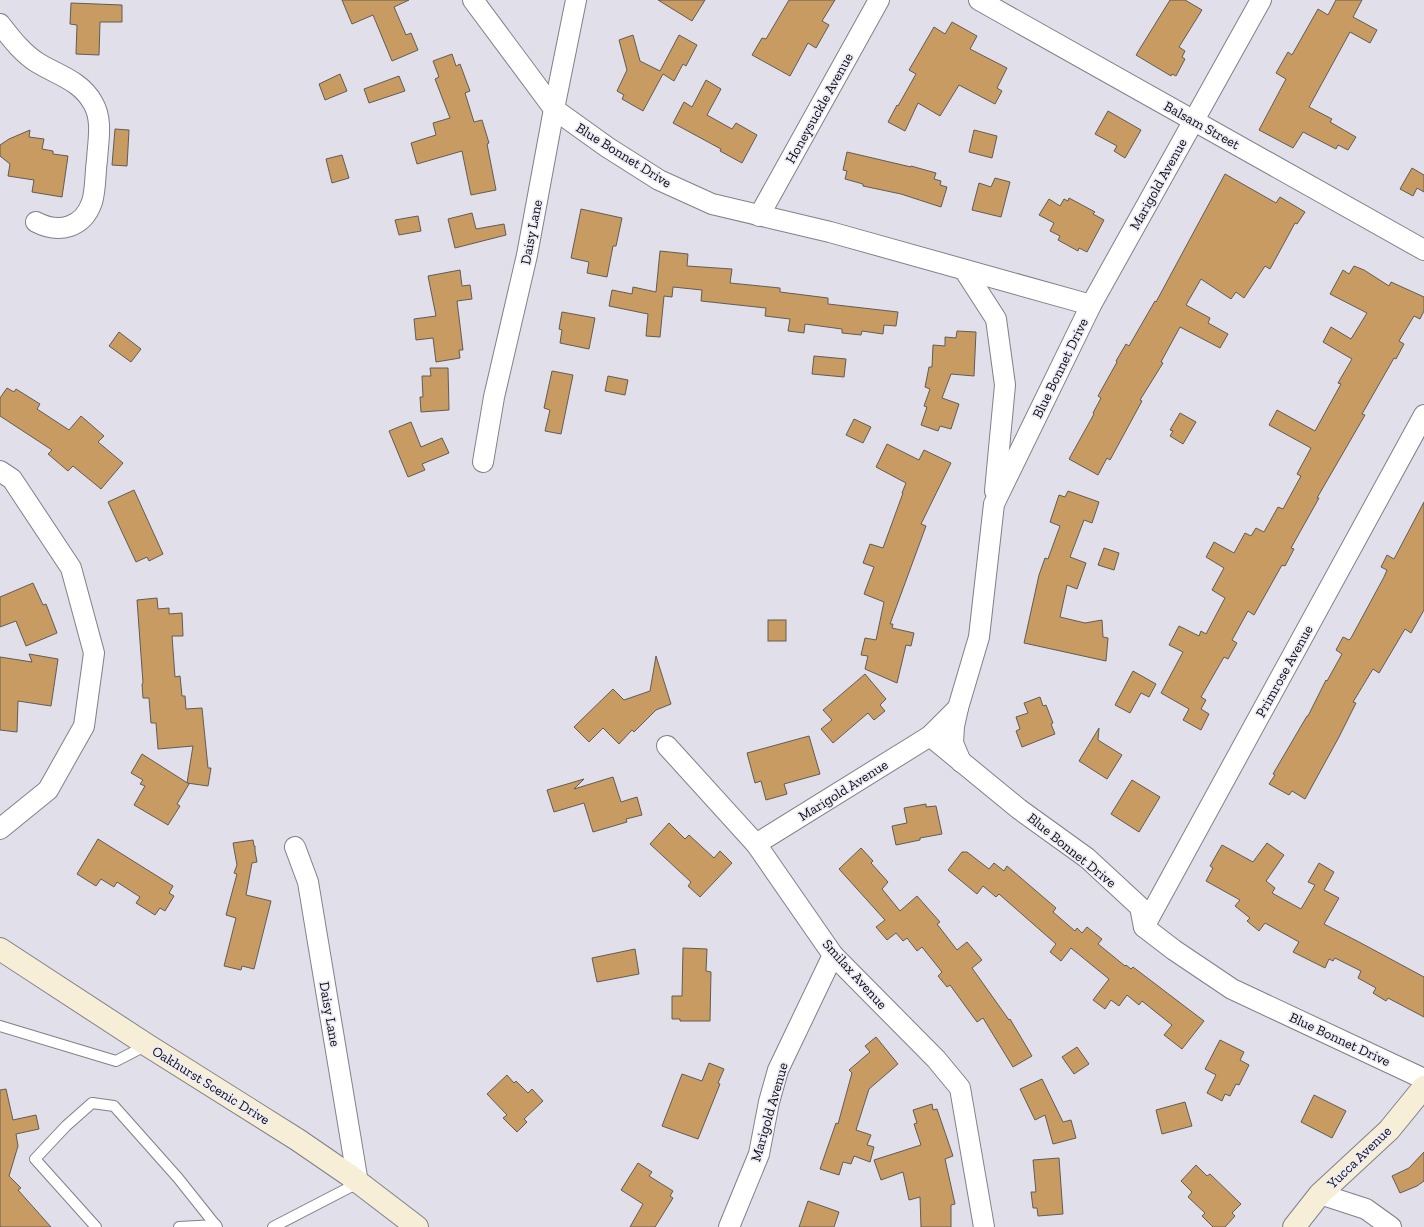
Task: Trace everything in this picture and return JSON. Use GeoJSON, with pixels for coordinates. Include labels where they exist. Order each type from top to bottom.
{"type":"FeatureCollection","features":[{"type":"Feature","properties":{"kind":"street","name":"Blue Bonnet Drive"},"geometry":{"type":"LineString","coordinates":[[473,0],[554,109],[606,147],[659,180],[712,204],[830,232],[1091,305],[994,504]]}},
{"type":"Feature","properties":{"kind":"street","name":"Daisy Lane"},"geometry":{"type":"LineString","coordinates":[[483,462],[494,397],[527,255],[576,0]]}},
{"type":"Feature","properties":{"kind":"street","name":"Honeysuckle Avenue"},"geometry":{"type":"LineString","coordinates":[[759,216],[879,0]]}},
{"type":"Feature","properties":{"kind":"street","name":"Balsam Street"},"geometry":{"type":"LineString","coordinates":[[979,0],[1424,250]]}},
{"type":"Feature","properties":{"kind":"street","name":"Marigold Avenue"},"geometry":{"type":"LineString","coordinates":[[1091,305],[1261,0]]}},
{"type":"Feature","properties":{"kind":"street"},"geometry":{"type":"LineString","coordinates":[[0,24],[21,49],[38,63],[67,77],[79,86],[88,95],[93,103],[99,120],[93,196],[88,211],[78,222],[67,227],[55,228],[44,226],[36,222]]}},
{"type":"Feature","properties":{"kind":"street","name":"Blue Bonnet Drive"},"geometry":{"type":"LineString","coordinates":[[965,271],[996,319],[1005,385],[994,504],[979,637],[958,708],[930,736],[1019,809],[1087,858],[1140,907],[1144,927],[1174,950],[1232,988],[1424,1079]]}},
{"type":"Feature","properties":{"kind":"street","name":"Primrose Avenue"},"geometry":{"type":"LineString","coordinates":[[1144,927],[1424,415]]}},
{"type":"Feature","properties":{"kind":"street"},"geometry":{"type":"LineString","coordinates":[[0,471],[12,479],[71,568],[94,653],[84,726],[48,790],[0,829]]}},
{"type":"Feature","properties":{"kind":"street"},"geometry":{"type":"LineString","coordinates":[[958,708],[954,726],[953,743],[961,762]]}},
{"type":"Feature","properties":{"kind":"street","name":"Marigold Avenue"},"geometry":{"type":"LineString","coordinates":[[756,844],[930,736]]}},
{"type":"Feature","properties":{"kind":"street","name":"Smilax Avenue"},"geometry":{"type":"LineString","coordinates":[[667,746],[756,844],[833,955],[936,1059],[960,1088],[984,1227]]}},
{"type":"Feature","properties":{"kind":"street","name":"Daisy Lane"},"geometry":{"type":"LineString","coordinates":[[295,847],[308,882],[358,1182]]}},
{"type":"Feature","properties":{"kind":"street","name":"Oakhurst Scenic Drive"},"geometry":{"type":"LineString","coordinates":[[0,949],[147,1045],[298,1140],[358,1182],[417,1227]]}},
{"type":"Feature","properties":{"kind":"street","name":"Marigold Avenue"},"geometry":{"type":"LineString","coordinates":[[729,1227],[759,1154],[769,1102],[778,1070],[833,955]]}},
{"type":"Feature","properties":{"kind":"street","name":"Yucca Avenue"},"geometry":{"type":"LineString","coordinates":[[1294,1227],[1320,1194],[1388,1130],[1424,1087]]}},
{"type":"Feature","properties":{"kind":"street"},"geometry":{"type":"LineString","coordinates":[[1320,1194],[1366,1210],[1391,1227]]}},
{"type":"Feature","properties":{"kind":"lane"},"geometry":{"type":"LineString","coordinates":[[0,1026],[116,1061],[147,1045]]}},
{"type":"Feature","properties":{"kind":"lane"},"geometry":{"type":"LineString","coordinates":[[96,1227],[34,1159],[66,1126],[92,1103],[114,1106],[178,1178],[217,1226]]}},
{"type":"Feature","properties":{"kind":"lane"},"geometry":{"type":"LineString","coordinates":[[274,1227],[358,1182]]}},
{"type":"Feature","properties":{"kind":"lane"},"geometry":{"type":"LineString","coordinates":[[179,1227],[217,1226]]}},
{"type":"Feature","properties":{"kind":"building"},"geometry":{"type":"Polygon","coordinates":[[[342,0],[409,0],[394,7],[406,35],[411,33],[418,50],[392,61],[373,15],[352,24],[342,0]]]}},
{"type":"Feature","properties":{"kind":"building"},"geometry":{"type":"Polygon","coordinates":[[[658,0],[705,0],[692,21],[658,0]]]}},
{"type":"Feature","properties":{"kind":"building"},"geometry":{"type":"Polygon","coordinates":[[[789,0],[835,0],[822,21],[829,25],[816,48],[808,43],[790,76],[752,55],[762,38],[766,39],[789,0]]]}},
{"type":"Feature","properties":{"kind":"building"},"geometry":{"type":"Polygon","coordinates":[[[1170,0],[1185,0],[1202,10],[1179,47],[1185,51],[1182,57],[1185,59],[1176,76],[1172,74],[1171,76],[1136,55],[1170,0]]]}},
{"type":"Feature","properties":{"kind":"building"},"geometry":{"type":"Polygon","coordinates":[[[1336,0],[1362,0],[1353,17],[1377,30],[1370,43],[1350,32],[1309,107],[1332,119],[1330,122],[1356,137],[1348,150],[1338,145],[1336,149],[1303,132],[1293,148],[1259,130],[1286,79],[1276,73],[1288,52],[1292,55],[1318,9],[1328,15],[1336,0]]]}},
{"type":"Feature","properties":{"kind":"building"},"geometry":{"type":"Polygon","coordinates":[[[71,3],[122,5],[122,22],[100,22],[99,55],[76,54],[77,25],[70,24],[71,3]]]}},
{"type":"Feature","properties":{"kind":"building"},"geometry":{"type":"Polygon","coordinates":[[[952,22],[977,36],[970,49],[1007,68],[997,88],[1002,91],[995,104],[959,85],[940,116],[918,103],[905,131],[888,122],[916,74],[909,70],[934,27],[945,34],[952,22]]]}},
{"type":"Feature","properties":{"kind":"building"},"geometry":{"type":"Polygon","coordinates":[[[633,35],[640,61],[660,71],[679,35],[697,45],[686,66],[683,64],[674,81],[663,74],[643,111],[622,99],[624,95],[617,91],[627,70],[619,40],[633,35]]]}},
{"type":"Feature","properties":{"kind":"building"},"geometry":{"type":"Polygon","coordinates":[[[452,54],[456,66],[460,64],[470,91],[465,93],[474,122],[482,120],[489,143],[487,144],[496,190],[471,195],[462,151],[417,164],[411,143],[436,135],[433,123],[450,118],[435,79],[439,77],[433,61],[452,54]]]}},
{"type":"Feature","properties":{"kind":"building"},"geometry":{"type":"Polygon","coordinates":[[[340,74],[347,91],[325,100],[319,84],[340,74]]]}},
{"type":"Feature","properties":{"kind":"building"},"geometry":{"type":"Polygon","coordinates":[[[399,76],[405,91],[369,103],[364,89],[399,76]]]}},
{"type":"Feature","properties":{"kind":"building"},"geometry":{"type":"Polygon","coordinates":[[[706,80],[721,89],[707,115],[732,129],[736,123],[757,135],[742,163],[720,151],[721,149],[673,123],[684,102],[692,107],[706,80]]]}},
{"type":"Feature","properties":{"kind":"building"},"geometry":{"type":"Polygon","coordinates":[[[1108,111],[1141,130],[1125,158],[1114,151],[1117,146],[1095,134],[1108,111]]]}},
{"type":"Feature","properties":{"kind":"building"},"geometry":{"type":"Polygon","coordinates":[[[115,129],[129,130],[127,166],[112,165],[115,129]]]}},
{"type":"Feature","properties":{"kind":"building"},"geometry":{"type":"Polygon","coordinates":[[[30,130],[29,137],[44,139],[42,149],[53,151],[53,154],[68,156],[62,197],[32,192],[34,180],[8,176],[10,164],[0,156],[0,145],[9,139],[30,130]]]}},
{"type":"Feature","properties":{"kind":"building"},"geometry":{"type":"Polygon","coordinates":[[[974,130],[997,136],[992,158],[969,152],[974,130]]]}},
{"type":"Feature","properties":{"kind":"building"},"geometry":{"type":"Polygon","coordinates":[[[847,152],[936,173],[934,179],[941,181],[940,185],[947,187],[941,207],[901,194],[863,186],[863,184],[845,179],[847,171],[843,170],[847,152]]]}},
{"type":"Feature","properties":{"kind":"building"},"geometry":{"type":"Polygon","coordinates":[[[342,155],[349,178],[332,183],[326,159],[342,155]]]}},
{"type":"Feature","properties":{"kind":"building"},"geometry":{"type":"Polygon","coordinates":[[[1412,168],[1424,175],[1424,192],[1417,188],[1413,196],[1400,189],[1412,168]]]}},
{"type":"Feature","properties":{"kind":"building"},"geometry":{"type":"Polygon","coordinates":[[[1225,174],[1276,203],[1280,197],[1305,212],[1297,224],[1295,223],[1270,269],[1265,266],[1244,298],[1236,292],[1231,299],[1201,279],[1186,305],[1210,318],[1208,323],[1228,334],[1220,348],[1180,327],[1161,362],[1163,363],[1140,400],[1142,401],[1110,460],[1107,458],[1098,475],[1069,459],[1094,414],[1093,413],[1101,398],[1098,396],[1117,362],[1116,361],[1126,344],[1129,346],[1155,301],[1156,302],[1225,174]]]}},
{"type":"Feature","properties":{"kind":"building"},"geometry":{"type":"Polygon","coordinates":[[[995,178],[1010,182],[1001,217],[972,210],[979,183],[991,187],[995,178]]]}},
{"type":"Feature","properties":{"kind":"building"},"geometry":{"type":"Polygon","coordinates":[[[1069,198],[1095,212],[1093,214],[1104,220],[1087,252],[1079,248],[1078,251],[1058,240],[1060,236],[1050,231],[1054,223],[1039,215],[1049,199],[1060,206],[1064,199],[1068,201],[1069,198]]]}},
{"type":"Feature","properties":{"kind":"building"},"geometry":{"type":"Polygon","coordinates":[[[581,209],[622,218],[616,246],[613,246],[607,277],[587,273],[589,262],[571,258],[581,209]]]}},
{"type":"Feature","properties":{"kind":"building"},"geometry":{"type":"Polygon","coordinates":[[[472,213],[476,229],[504,224],[506,235],[455,248],[448,219],[472,213]]]}},
{"type":"Feature","properties":{"kind":"building"},"geometry":{"type":"Polygon","coordinates":[[[418,216],[421,231],[399,235],[395,220],[418,216]]]}},
{"type":"Feature","properties":{"kind":"building"},"geometry":{"type":"Polygon","coordinates":[[[660,251],[688,254],[687,266],[732,269],[730,283],[780,288],[780,292],[828,298],[828,304],[898,312],[896,326],[884,325],[883,334],[862,331],[861,335],[842,333],[842,329],[805,324],[804,333],[788,331],[790,319],[765,316],[766,308],[701,301],[702,290],[673,287],[672,297],[664,296],[660,337],[646,336],[648,314],[609,306],[612,290],[632,294],[633,287],[656,292],[660,251]]]}},
{"type":"Feature","properties":{"kind":"building"},"geometry":{"type":"Polygon","coordinates":[[[1354,266],[1364,270],[1389,286],[1391,282],[1424,297],[1424,311],[1420,319],[1414,316],[1399,341],[1404,344],[1396,359],[1394,358],[1362,414],[1365,415],[1317,498],[1319,498],[1291,548],[1294,549],[1285,566],[1282,565],[1254,615],[1248,611],[1232,640],[1237,643],[1228,659],[1224,657],[1201,697],[1206,700],[1201,709],[1209,714],[1201,730],[1183,720],[1189,709],[1161,693],[1183,652],[1169,645],[1179,626],[1199,636],[1201,631],[1206,634],[1225,598],[1212,590],[1224,568],[1206,557],[1214,542],[1234,553],[1245,533],[1251,536],[1256,528],[1264,532],[1278,507],[1283,509],[1301,476],[1297,474],[1311,448],[1269,425],[1277,410],[1315,431],[1341,384],[1338,383],[1352,359],[1323,342],[1331,327],[1351,339],[1367,313],[1330,294],[1343,270],[1349,274],[1354,266]]]}},
{"type":"Feature","properties":{"kind":"building"},"geometry":{"type":"Polygon","coordinates":[[[460,270],[462,286],[470,285],[472,299],[457,301],[463,350],[459,350],[460,358],[436,362],[433,338],[416,340],[414,319],[436,316],[428,276],[460,270]]]}},
{"type":"Feature","properties":{"kind":"building"},"geometry":{"type":"Polygon","coordinates":[[[562,312],[595,318],[589,349],[560,343],[562,330],[559,329],[562,312]]]}},
{"type":"Feature","properties":{"kind":"building"},"geometry":{"type":"Polygon","coordinates":[[[957,331],[976,332],[974,376],[951,374],[942,398],[959,404],[951,429],[940,426],[938,431],[921,425],[927,407],[924,406],[930,389],[925,387],[929,367],[932,367],[933,345],[945,346],[945,337],[956,338],[957,331]]]}},
{"type":"Feature","properties":{"kind":"building"},"geometry":{"type":"Polygon","coordinates":[[[119,332],[141,349],[131,362],[109,346],[119,332]]]}},
{"type":"Feature","properties":{"kind":"building"},"geometry":{"type":"Polygon","coordinates":[[[814,356],[846,359],[844,377],[812,374],[814,356]]]}},
{"type":"Feature","properties":{"kind":"building"},"geometry":{"type":"Polygon","coordinates":[[[430,368],[448,368],[449,410],[421,412],[420,397],[423,397],[422,376],[431,376],[430,368]]]}},
{"type":"Feature","properties":{"kind":"building"},"geometry":{"type":"Polygon","coordinates":[[[552,371],[573,375],[561,434],[545,431],[550,410],[544,408],[552,371]]]}},
{"type":"Feature","properties":{"kind":"building"},"geometry":{"type":"Polygon","coordinates":[[[608,376],[628,380],[625,395],[605,391],[608,376]]]}},
{"type":"Feature","properties":{"kind":"building"},"geometry":{"type":"Polygon","coordinates":[[[7,388],[14,392],[16,389],[40,404],[37,409],[69,430],[81,416],[104,436],[98,442],[123,463],[101,489],[73,466],[68,471],[48,454],[52,450],[0,416],[0,398],[7,388]]]}},
{"type":"Feature","properties":{"kind":"building"},"geometry":{"type":"Polygon","coordinates":[[[1180,413],[1196,422],[1183,444],[1170,436],[1173,431],[1170,430],[1180,413]]]}},
{"type":"Feature","properties":{"kind":"building"},"geometry":{"type":"Polygon","coordinates":[[[854,419],[871,427],[863,443],[846,435],[854,419]]]}},
{"type":"Feature","properties":{"kind":"building"},"geometry":{"type":"Polygon","coordinates":[[[411,422],[421,447],[442,438],[449,453],[422,464],[425,470],[408,477],[389,431],[411,422]]]}},
{"type":"Feature","properties":{"kind":"building"},"geometry":{"type":"Polygon","coordinates":[[[887,444],[919,460],[924,450],[951,463],[921,524],[926,526],[890,624],[893,624],[892,628],[914,633],[911,646],[906,645],[897,683],[865,669],[868,656],[861,655],[865,638],[876,640],[884,602],[864,594],[874,567],[863,563],[870,544],[883,548],[906,483],[876,467],[887,444]]]}},
{"type":"Feature","properties":{"kind":"building"},"geometry":{"type":"Polygon","coordinates":[[[134,490],[163,554],[149,561],[147,557],[136,562],[108,502],[134,490]]]}},
{"type":"Feature","properties":{"kind":"building"},"geometry":{"type":"Polygon","coordinates":[[[1068,491],[1099,502],[1092,523],[1084,520],[1070,557],[1086,563],[1077,589],[1067,585],[1060,617],[1085,623],[1102,620],[1103,637],[1108,638],[1106,661],[1024,643],[1039,575],[1045,558],[1048,559],[1060,526],[1050,522],[1059,495],[1065,497],[1068,491]]]}},
{"type":"Feature","properties":{"kind":"building"},"geometry":{"type":"Polygon","coordinates":[[[1424,502],[1424,610],[1411,633],[1405,629],[1379,673],[1373,669],[1353,702],[1356,703],[1305,799],[1292,791],[1289,795],[1269,784],[1275,775],[1273,774],[1308,716],[1326,680],[1327,681],[1342,654],[1336,650],[1343,637],[1349,640],[1351,638],[1384,577],[1387,570],[1381,567],[1387,555],[1394,559],[1424,502]]]}},
{"type":"Feature","properties":{"kind":"building"},"geometry":{"type":"Polygon","coordinates":[[[1104,548],[1119,553],[1114,570],[1098,565],[1104,548]]]}},
{"type":"Feature","properties":{"kind":"building"},"geometry":{"type":"Polygon","coordinates":[[[33,583],[43,605],[46,604],[57,633],[26,646],[16,621],[0,627],[0,597],[33,583]]]}},
{"type":"Feature","properties":{"kind":"building"},"geometry":{"type":"Polygon","coordinates":[[[157,598],[158,609],[169,608],[169,614],[182,613],[183,636],[172,636],[175,677],[180,676],[182,696],[185,696],[186,709],[202,708],[208,768],[211,768],[208,786],[187,783],[193,746],[158,749],[156,723],[151,723],[149,698],[143,698],[137,600],[157,598]]]}},
{"type":"Feature","properties":{"kind":"building"},"geometry":{"type":"Polygon","coordinates":[[[768,620],[786,620],[786,641],[768,641],[768,620]]]}},
{"type":"Feature","properties":{"kind":"building"},"geometry":{"type":"Polygon","coordinates":[[[29,654],[58,659],[51,706],[18,701],[17,732],[0,730],[0,657],[32,662],[29,654]]]}},
{"type":"Feature","properties":{"kind":"building"},"geometry":{"type":"Polygon","coordinates":[[[656,656],[671,704],[656,710],[634,732],[632,730],[619,744],[603,728],[589,742],[574,727],[613,689],[624,700],[650,691],[656,656]]]}},
{"type":"Feature","properties":{"kind":"building"},"geometry":{"type":"Polygon","coordinates":[[[1133,671],[1156,684],[1149,697],[1141,693],[1130,713],[1115,705],[1133,671]]]}},
{"type":"Feature","properties":{"kind":"building"},"geometry":{"type":"Polygon","coordinates":[[[865,674],[886,699],[880,705],[885,711],[874,720],[868,713],[833,743],[821,729],[832,720],[823,710],[865,674]]]}},
{"type":"Feature","properties":{"kind":"building"},"geometry":{"type":"Polygon","coordinates":[[[1040,697],[1043,706],[1046,705],[1053,723],[1051,724],[1055,734],[1022,747],[1016,731],[1020,729],[1016,717],[1028,713],[1024,703],[1040,697]]]}},
{"type":"Feature","properties":{"kind":"building"},"geometry":{"type":"Polygon","coordinates":[[[1099,728],[1098,740],[1122,755],[1107,779],[1079,761],[1099,728]]]}},
{"type":"Feature","properties":{"kind":"building"},"geometry":{"type":"Polygon","coordinates":[[[809,736],[820,774],[784,784],[787,794],[766,800],[761,781],[755,783],[747,753],[809,736]]]}},
{"type":"Feature","properties":{"kind":"building"},"geometry":{"type":"Polygon","coordinates":[[[142,754],[189,784],[177,804],[180,806],[168,825],[134,805],[145,786],[140,784],[143,780],[131,773],[142,754]]]}},
{"type":"Feature","properties":{"kind":"building"},"geometry":{"type":"Polygon","coordinates":[[[613,777],[621,802],[637,797],[642,815],[626,819],[627,822],[593,832],[584,803],[554,812],[547,790],[584,779],[574,789],[613,777]]]}},
{"type":"Feature","properties":{"kind":"building"},"geometry":{"type":"Polygon","coordinates":[[[1132,780],[1160,797],[1139,832],[1111,814],[1132,780]]]}},
{"type":"Feature","properties":{"kind":"building"},"geometry":{"type":"Polygon","coordinates":[[[926,804],[926,807],[936,806],[942,834],[920,838],[920,840],[896,845],[892,826],[907,823],[904,808],[926,804]]]}},
{"type":"Feature","properties":{"kind":"building"},"geometry":{"type":"Polygon","coordinates":[[[669,823],[685,839],[689,835],[714,858],[720,851],[732,863],[700,897],[688,886],[691,882],[650,844],[669,823]]]}},
{"type":"Feature","properties":{"kind":"building"},"geometry":{"type":"Polygon","coordinates":[[[98,839],[173,886],[169,893],[174,896],[165,911],[160,908],[155,915],[136,903],[140,897],[117,882],[114,887],[101,879],[96,886],[77,874],[98,839]]]}},
{"type":"Feature","properties":{"kind":"building"},"geometry":{"type":"Polygon","coordinates":[[[253,840],[257,862],[252,863],[246,895],[271,901],[254,969],[242,966],[241,970],[224,966],[236,918],[226,915],[237,874],[234,873],[237,865],[233,843],[253,840]]]}},
{"type":"Feature","properties":{"kind":"building"},"geometry":{"type":"Polygon","coordinates":[[[1267,843],[1284,855],[1266,881],[1275,888],[1272,893],[1301,909],[1315,885],[1308,882],[1319,863],[1334,872],[1324,890],[1339,898],[1324,924],[1424,977],[1424,1017],[1388,998],[1386,1001],[1373,993],[1376,988],[1358,978],[1361,971],[1335,958],[1333,961],[1329,959],[1325,968],[1293,952],[1299,942],[1265,923],[1259,931],[1247,921],[1250,918],[1235,906],[1240,900],[1206,881],[1213,868],[1210,866],[1222,845],[1253,862],[1267,843]]]}},
{"type":"Feature","properties":{"kind":"building"},"geometry":{"type":"Polygon","coordinates":[[[861,848],[873,861],[871,863],[888,882],[882,889],[900,911],[917,896],[940,922],[937,924],[957,950],[967,942],[982,960],[972,968],[1009,1020],[1010,1019],[1032,1056],[1013,1067],[983,1018],[977,1022],[950,985],[947,987],[938,976],[942,972],[922,947],[917,951],[907,938],[903,941],[896,933],[887,940],[876,927],[885,920],[839,869],[861,848]]]}},
{"type":"Feature","properties":{"kind":"building"},"geometry":{"type":"Polygon","coordinates":[[[962,852],[967,852],[989,869],[994,863],[1004,871],[1007,866],[1056,908],[1053,912],[1075,931],[1077,928],[1082,933],[1087,927],[1102,939],[1098,944],[1125,966],[1126,965],[1131,969],[1133,967],[1204,1021],[1182,1049],[1164,1035],[1172,1025],[1142,1001],[1139,1005],[1127,995],[1119,1006],[1111,1000],[1105,1009],[1093,1000],[1109,979],[1071,948],[1061,961],[1050,952],[1056,944],[999,894],[996,897],[983,886],[977,894],[948,870],[962,852]]]}},
{"type":"Feature","properties":{"kind":"building"},"geometry":{"type":"Polygon","coordinates":[[[683,948],[707,949],[706,971],[711,972],[710,1021],[680,1021],[680,1019],[672,1019],[672,996],[682,996],[683,948]]]}},
{"type":"Feature","properties":{"kind":"building"},"geometry":{"type":"Polygon","coordinates":[[[635,949],[639,974],[597,982],[592,958],[635,949]]]}},
{"type":"Feature","properties":{"kind":"building"},"geometry":{"type":"Polygon","coordinates":[[[876,1037],[898,1064],[869,1089],[856,1130],[871,1135],[867,1145],[874,1147],[870,1162],[854,1156],[851,1164],[843,1162],[839,1175],[820,1169],[836,1123],[838,1124],[852,1073],[849,1070],[870,1052],[865,1046],[876,1037]]]}},
{"type":"Feature","properties":{"kind":"building"},"geometry":{"type":"Polygon","coordinates":[[[1220,1040],[1244,1052],[1240,1060],[1249,1065],[1239,1085],[1236,1084],[1230,1096],[1225,1094],[1222,1101],[1207,1093],[1216,1075],[1205,1069],[1220,1040]]]}},
{"type":"Feature","properties":{"kind":"building"},"geometry":{"type":"Polygon","coordinates":[[[1077,1047],[1089,1064],[1074,1074],[1062,1057],[1077,1047]]]}},
{"type":"Feature","properties":{"kind":"building"},"geometry":{"type":"Polygon","coordinates":[[[709,1063],[724,1069],[718,1083],[720,1084],[698,1139],[662,1126],[682,1074],[702,1081],[709,1063]]]}},
{"type":"Feature","properties":{"kind":"building"},"geometry":{"type":"Polygon","coordinates":[[[507,1075],[514,1083],[516,1081],[528,1093],[532,1089],[543,1101],[524,1119],[527,1122],[517,1132],[503,1118],[507,1115],[487,1094],[507,1075]]]}},
{"type":"Feature","properties":{"kind":"building"},"geometry":{"type":"Polygon","coordinates":[[[1042,1079],[1063,1122],[1071,1120],[1076,1138],[1053,1144],[1045,1115],[1035,1120],[1020,1089],[1042,1079]]]}},
{"type":"Feature","properties":{"kind":"building"},"geometry":{"type":"Polygon","coordinates":[[[6,1089],[13,1120],[36,1115],[39,1129],[16,1134],[18,1146],[9,1176],[21,1188],[18,1190],[51,1227],[0,1227],[0,1090],[6,1089]]]}},
{"type":"Feature","properties":{"kind":"building"},"geometry":{"type":"Polygon","coordinates":[[[1314,1095],[1346,1111],[1332,1138],[1301,1122],[1314,1095]]]}},
{"type":"Feature","properties":{"kind":"building"},"geometry":{"type":"Polygon","coordinates":[[[1185,1102],[1192,1126],[1162,1134],[1156,1110],[1185,1102]]]}},
{"type":"Feature","properties":{"kind":"building"},"geometry":{"type":"Polygon","coordinates":[[[932,1104],[933,1110],[937,1109],[953,1156],[945,1159],[955,1204],[951,1205],[951,1227],[921,1227],[920,1197],[909,1200],[903,1172],[881,1180],[874,1160],[921,1145],[914,1124],[917,1123],[913,1110],[932,1104]]]}},
{"type":"Feature","properties":{"kind":"building"},"geometry":{"type":"Polygon","coordinates":[[[1424,1152],[1424,1181],[1417,1186],[1400,1193],[1392,1176],[1409,1168],[1424,1152]]]}},
{"type":"Feature","properties":{"kind":"building"},"geometry":{"type":"Polygon","coordinates":[[[1059,1158],[1063,1214],[1038,1216],[1037,1208],[1033,1208],[1031,1192],[1036,1192],[1033,1160],[1059,1158]]]}},
{"type":"Feature","properties":{"kind":"building"},"geometry":{"type":"Polygon","coordinates":[[[638,1163],[652,1172],[649,1176],[673,1191],[670,1196],[673,1198],[655,1227],[630,1227],[643,1204],[621,1190],[638,1163]]]}},
{"type":"Feature","properties":{"kind":"building"},"geometry":{"type":"Polygon","coordinates":[[[1196,1165],[1207,1176],[1210,1174],[1241,1204],[1232,1213],[1235,1216],[1225,1227],[1213,1227],[1202,1216],[1205,1213],[1188,1197],[1192,1192],[1181,1181],[1196,1165]]]}},
{"type":"Feature","properties":{"kind":"building"},"geometry":{"type":"Polygon","coordinates":[[[808,1201],[839,1212],[834,1227],[799,1227],[808,1201]]]}}]}
